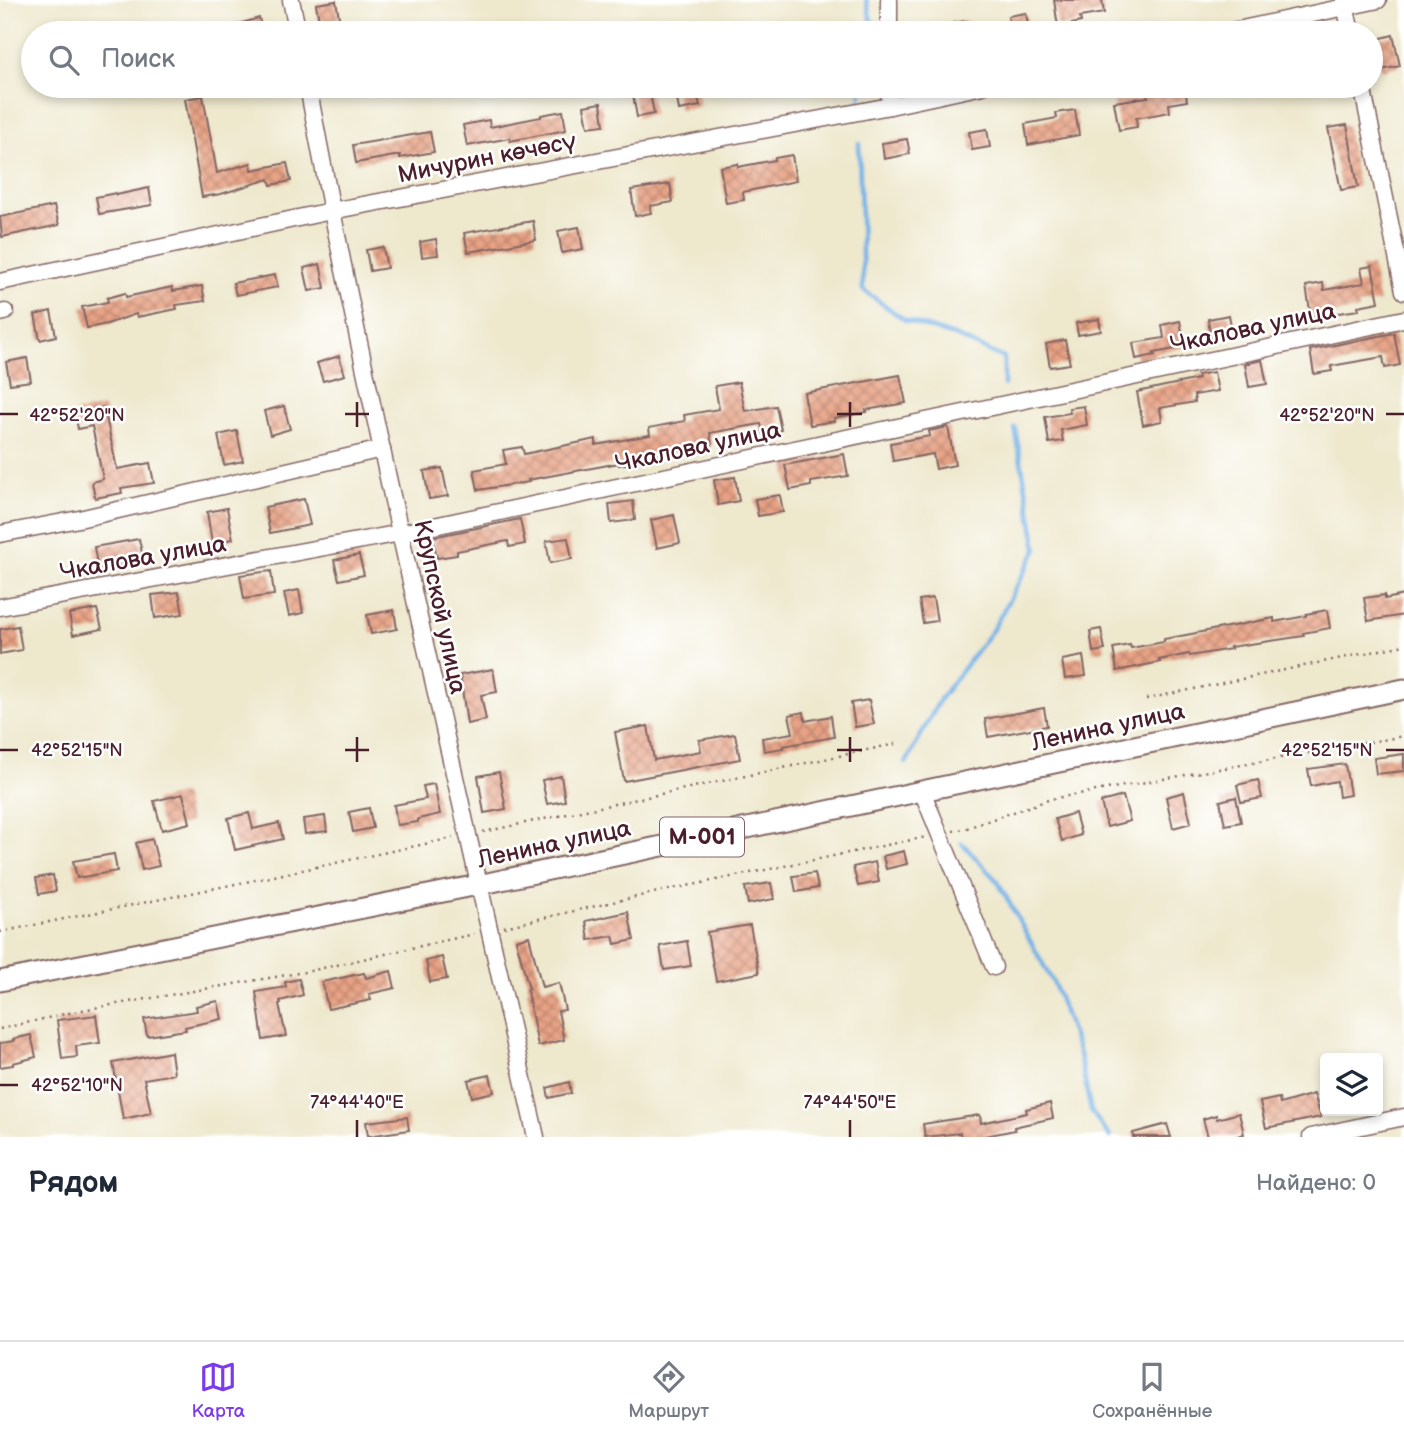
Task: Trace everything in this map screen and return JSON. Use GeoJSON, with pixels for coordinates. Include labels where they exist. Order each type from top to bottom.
{"type":"FeatureCollection","features":[{"type":"Feature","properties":{"kind":"main road","name":"Ленина улица"},"geometry":{"type":"LineString","coordinates":[[0,981],[478,885],[1404,689]]}},
{"type":"Feature","properties":{"kind":"street"},"geometry":{"type":"LineString","coordinates":[[290,0],[295,21]]}},
{"type":"Feature","properties":{"kind":"street"},"geometry":{"type":"LineString","coordinates":[[889,0],[889,21]]}},
{"type":"Feature","properties":{"kind":"street"},"geometry":{"type":"LineString","coordinates":[[1272,21],[1345,3],[1377,0]]}},
{"type":"Feature","properties":{"kind":"street"},"geometry":{"type":"LineString","coordinates":[[1345,3],[1349,21]]}},
{"type":"Feature","properties":{"kind":"street","name":"Крупской улица"},"geometry":{"type":"LineString","coordinates":[[310,98],[331,211],[382,449],[536,1137]]}},
{"type":"Feature","properties":{"kind":"street"},"geometry":{"type":"LineString","coordinates":[[890,98],[890,106]]}},
{"type":"Feature","properties":{"kind":"street","name":"Мичурин көчөсү"},"geometry":{"type":"LineString","coordinates":[[0,282],[331,211],[927,98]]}},
{"type":"Feature","properties":{"kind":"street"},"geometry":{"type":"LineString","coordinates":[[1364,98],[1404,291]]}},
{"type":"Feature","properties":{"kind":"street","name":"Чкалова улица"},"geometry":{"type":"LineString","coordinates":[[0,607],[401,533],[1404,320]]}},
{"type":"Feature","properties":{"kind":"street","name":"Чкалова улица"},"geometry":{"type":"LineString","coordinates":[[0,534],[79,519],[382,449]]}},
{"type":"Feature","properties":{"kind":"street"},"geometry":{"type":"LineString","coordinates":[[922,791],[994,967]]}},
{"type":"Feature","properties":{"kind":"street"},"geometry":{"type":"LineString","coordinates":[[1311,1137],[1404,1117]]}},
{"type":"Feature","properties":{"kind":"path"},"geometry":{"type":"LineString","coordinates":[[1146,699],[1404,645]]}},
{"type":"Feature","properties":{"kind":"path"},"geometry":{"type":"LineString","coordinates":[[0,1029],[82,1010],[310,971],[653,893],[964,829],[1051,799],[1404,736]]}},
{"type":"Feature","properties":{"kind":"path"},"geometry":{"type":"LineString","coordinates":[[0,932],[273,877],[895,744]]}},
{"type":"Feature","properties":{"kind":"building"},"geometry":{"type":"Polygon","coordinates":[[[1054,0],[1102,0],[1104,13],[1080,17],[1081,21],[1057,21],[1054,0]]]}},
{"type":"Feature","properties":{"kind":"building"},"geometry":{"type":"Polygon","coordinates":[[[336,1],[340,21],[319,21],[316,4],[336,1]]]}},
{"type":"Feature","properties":{"kind":"building"},"geometry":{"type":"Polygon","coordinates":[[[1026,13],[1027,21],[1009,21],[1008,16],[1026,13]]]}},
{"type":"Feature","properties":{"kind":"building"},"geometry":{"type":"Polygon","coordinates":[[[1393,35],[1400,66],[1383,70],[1383,38],[1393,35]]]}},
{"type":"Feature","properties":{"kind":"building"},"geometry":{"type":"Polygon","coordinates":[[[203,98],[217,173],[251,163],[252,170],[287,163],[291,181],[271,185],[269,179],[202,197],[185,99],[203,98]]]}},
{"type":"Feature","properties":{"kind":"building"},"geometry":{"type":"Polygon","coordinates":[[[633,98],[651,98],[654,114],[637,117],[633,98]]]}},
{"type":"Feature","properties":{"kind":"building"},"geometry":{"type":"Polygon","coordinates":[[[677,98],[698,98],[700,106],[679,110],[677,98]]]}},
{"type":"Feature","properties":{"kind":"building"},"geometry":{"type":"Polygon","coordinates":[[[1141,98],[1187,98],[1187,101],[1169,104],[1170,112],[1136,118],[1137,127],[1119,130],[1114,102],[1141,98]]]}},
{"type":"Feature","properties":{"kind":"building"},"geometry":{"type":"Polygon","coordinates":[[[601,103],[604,125],[588,127],[584,106],[601,103]]]}},
{"type":"Feature","properties":{"kind":"building"},"geometry":{"type":"Polygon","coordinates":[[[1075,110],[1079,135],[1028,145],[1025,124],[1057,118],[1056,113],[1075,110]]]}},
{"type":"Feature","properties":{"kind":"building"},"geometry":{"type":"Polygon","coordinates":[[[563,111],[566,130],[467,146],[463,125],[489,120],[490,127],[563,111]]]}},
{"type":"Feature","properties":{"kind":"building"},"geometry":{"type":"Polygon","coordinates":[[[1347,125],[1358,187],[1341,190],[1328,128],[1347,125]]]}},
{"type":"Feature","properties":{"kind":"building"},"geometry":{"type":"Polygon","coordinates":[[[987,129],[990,147],[972,150],[969,132],[987,129]]]}},
{"type":"Feature","properties":{"kind":"building"},"geometry":{"type":"Polygon","coordinates":[[[430,132],[434,152],[356,163],[353,145],[430,132]]]}},
{"type":"Feature","properties":{"kind":"building"},"geometry":{"type":"Polygon","coordinates":[[[907,139],[910,154],[884,159],[882,143],[907,139]]]}},
{"type":"Feature","properties":{"kind":"building"},"geometry":{"type":"Polygon","coordinates":[[[792,155],[796,181],[743,192],[744,200],[726,203],[720,167],[738,164],[738,167],[792,155]]]}},
{"type":"Feature","properties":{"kind":"building"},"geometry":{"type":"Polygon","coordinates":[[[670,184],[673,202],[650,206],[651,213],[635,216],[631,190],[670,184]]]}},
{"type":"Feature","properties":{"kind":"building"},"geometry":{"type":"Polygon","coordinates":[[[149,188],[152,205],[99,214],[96,197],[149,188]]]}},
{"type":"Feature","properties":{"kind":"building"},"geometry":{"type":"Polygon","coordinates":[[[54,206],[59,225],[2,237],[0,217],[54,206]]]}},
{"type":"Feature","properties":{"kind":"building"},"geometry":{"type":"Polygon","coordinates":[[[533,221],[536,240],[468,252],[464,233],[533,221]]]}},
{"type":"Feature","properties":{"kind":"building"},"geometry":{"type":"Polygon","coordinates":[[[579,227],[583,249],[562,253],[558,231],[579,227]]]}},
{"type":"Feature","properties":{"kind":"building"},"geometry":{"type":"Polygon","coordinates":[[[436,239],[438,255],[422,257],[420,242],[436,239]]]}},
{"type":"Feature","properties":{"kind":"building"},"geometry":{"type":"Polygon","coordinates":[[[383,247],[387,268],[370,271],[366,250],[383,247]]]}},
{"type":"Feature","properties":{"kind":"building"},"geometry":{"type":"Polygon","coordinates":[[[320,264],[325,288],[309,291],[304,268],[320,264]]]}},
{"type":"Feature","properties":{"kind":"building"},"geometry":{"type":"Polygon","coordinates":[[[1372,266],[1379,302],[1358,306],[1359,310],[1311,317],[1306,286],[1323,283],[1324,290],[1364,283],[1361,268],[1372,266]]]}},
{"type":"Feature","properties":{"kind":"building"},"geometry":{"type":"Polygon","coordinates":[[[275,275],[278,287],[236,295],[233,283],[275,275]]]}},
{"type":"Feature","properties":{"kind":"building"},"geometry":{"type":"Polygon","coordinates":[[[202,286],[205,301],[176,305],[177,309],[137,317],[136,314],[87,328],[82,307],[108,302],[107,298],[125,293],[126,297],[172,287],[173,291],[202,286]]]}},
{"type":"Feature","properties":{"kind":"building"},"geometry":{"type":"Polygon","coordinates":[[[51,311],[56,336],[40,340],[35,315],[51,311]]]}},
{"type":"Feature","properties":{"kind":"building"},"geometry":{"type":"Polygon","coordinates":[[[1229,315],[1233,336],[1211,340],[1208,319],[1229,315]]]}},
{"type":"Feature","properties":{"kind":"building"},"geometry":{"type":"Polygon","coordinates":[[[1099,319],[1101,331],[1078,335],[1076,323],[1099,319]]]}},
{"type":"Feature","properties":{"kind":"building"},"geometry":{"type":"Polygon","coordinates":[[[1180,321],[1185,347],[1136,359],[1133,343],[1164,338],[1162,325],[1180,321]]]}},
{"type":"Feature","properties":{"kind":"building"},"geometry":{"type":"Polygon","coordinates":[[[1394,333],[1400,365],[1385,368],[1383,357],[1331,366],[1332,371],[1314,374],[1310,350],[1394,333]]]}},
{"type":"Feature","properties":{"kind":"building"},"geometry":{"type":"Polygon","coordinates":[[[1065,340],[1070,364],[1050,367],[1046,344],[1065,340]]]}},
{"type":"Feature","properties":{"kind":"building"},"geometry":{"type":"Polygon","coordinates":[[[339,356],[345,375],[323,381],[317,363],[339,356]]]}},
{"type":"Feature","properties":{"kind":"building"},"geometry":{"type":"Polygon","coordinates":[[[27,358],[31,381],[10,384],[6,362],[27,358]]]}},
{"type":"Feature","properties":{"kind":"building"},"geometry":{"type":"Polygon","coordinates":[[[1262,360],[1267,384],[1249,387],[1245,364],[1262,360]]]}},
{"type":"Feature","properties":{"kind":"building"},"geometry":{"type":"Polygon","coordinates":[[[1214,372],[1218,391],[1194,395],[1195,402],[1160,408],[1162,421],[1143,425],[1137,392],[1198,379],[1197,375],[1214,372]]]}},
{"type":"Feature","properties":{"kind":"building"},"geometry":{"type":"Polygon","coordinates":[[[900,375],[906,403],[866,410],[867,412],[834,418],[835,421],[810,425],[804,393],[900,375]]]}},
{"type":"Feature","properties":{"kind":"building"},"geometry":{"type":"Polygon","coordinates":[[[739,382],[745,411],[776,406],[781,430],[763,433],[761,424],[710,433],[712,445],[636,458],[637,462],[619,463],[478,490],[474,470],[506,464],[503,450],[522,447],[524,454],[596,439],[596,445],[650,435],[649,428],[685,421],[684,415],[719,409],[715,386],[739,382]]]}},
{"type":"Feature","properties":{"kind":"building"},"geometry":{"type":"Polygon","coordinates":[[[284,406],[290,429],[270,435],[264,411],[284,406]]]}},
{"type":"Feature","properties":{"kind":"building"},"geometry":{"type":"Polygon","coordinates":[[[1084,406],[1087,425],[1061,430],[1063,441],[1049,443],[1045,417],[1070,413],[1069,408],[1084,406]]]}},
{"type":"Feature","properties":{"kind":"building"},"geometry":{"type":"Polygon","coordinates":[[[104,407],[117,469],[150,463],[154,483],[121,488],[122,493],[95,498],[92,482],[103,479],[92,426],[78,429],[75,413],[104,407]]]}},
{"type":"Feature","properties":{"kind":"building"},"geometry":{"type":"Polygon","coordinates":[[[948,427],[955,465],[936,469],[933,454],[893,461],[890,443],[930,436],[929,431],[948,427]]]}},
{"type":"Feature","properties":{"kind":"building"},"geometry":{"type":"Polygon","coordinates":[[[237,431],[243,461],[224,465],[218,435],[237,431]]]}},
{"type":"Feature","properties":{"kind":"building"},"geometry":{"type":"Polygon","coordinates":[[[844,454],[848,476],[811,482],[811,486],[790,490],[785,465],[844,454]]]}},
{"type":"Feature","properties":{"kind":"building"},"geometry":{"type":"Polygon","coordinates":[[[442,468],[448,496],[429,499],[424,471],[442,468]]]}},
{"type":"Feature","properties":{"kind":"building"},"geometry":{"type":"Polygon","coordinates":[[[735,477],[739,501],[718,505],[714,480],[735,477]]]}},
{"type":"Feature","properties":{"kind":"building"},"geometry":{"type":"Polygon","coordinates":[[[780,495],[783,512],[758,516],[755,499],[780,495]]]}},
{"type":"Feature","properties":{"kind":"building"},"geometry":{"type":"Polygon","coordinates":[[[304,499],[310,525],[270,533],[265,507],[304,499]]]}},
{"type":"Feature","properties":{"kind":"building"},"geometry":{"type":"Polygon","coordinates":[[[633,501],[635,520],[611,523],[609,504],[633,501]]]}},
{"type":"Feature","properties":{"kind":"building"},"geometry":{"type":"Polygon","coordinates":[[[227,508],[233,539],[212,543],[207,512],[227,508]]]}},
{"type":"Feature","properties":{"kind":"building"},"geometry":{"type":"Polygon","coordinates":[[[674,515],[680,543],[657,548],[651,520],[674,515]]]}},
{"type":"Feature","properties":{"kind":"building"},"geometry":{"type":"Polygon","coordinates":[[[520,519],[525,544],[509,547],[508,541],[457,551],[457,555],[437,558],[433,537],[520,519]]]}},
{"type":"Feature","properties":{"kind":"building"},"geometry":{"type":"Polygon","coordinates":[[[568,538],[572,559],[550,563],[546,541],[568,538]]]}},
{"type":"Feature","properties":{"kind":"building"},"geometry":{"type":"Polygon","coordinates":[[[139,539],[144,562],[98,571],[94,547],[139,539]]]}},
{"type":"Feature","properties":{"kind":"building"},"geometry":{"type":"Polygon","coordinates":[[[359,555],[364,575],[339,580],[334,560],[359,555]]]}},
{"type":"Feature","properties":{"kind":"building"},"geometry":{"type":"Polygon","coordinates":[[[271,571],[274,595],[244,599],[240,575],[271,571]]]}},
{"type":"Feature","properties":{"kind":"building"},"geometry":{"type":"Polygon","coordinates":[[[299,590],[303,613],[289,616],[284,593],[299,590]]]}},
{"type":"Feature","properties":{"kind":"building"},"geometry":{"type":"Polygon","coordinates":[[[179,592],[183,614],[155,618],[152,595],[179,592]]]}},
{"type":"Feature","properties":{"kind":"building"},"geometry":{"type":"Polygon","coordinates":[[[1385,595],[1385,599],[1404,595],[1404,615],[1368,621],[1364,598],[1385,595]]]}},
{"type":"Feature","properties":{"kind":"building"},"geometry":{"type":"Polygon","coordinates":[[[933,598],[937,621],[923,623],[919,600],[933,598]]]}},
{"type":"Feature","properties":{"kind":"building"},"geometry":{"type":"Polygon","coordinates":[[[97,609],[102,629],[73,635],[69,614],[97,609]]]}},
{"type":"Feature","properties":{"kind":"building"},"geometry":{"type":"Polygon","coordinates":[[[394,610],[397,629],[371,634],[367,615],[394,610]]]}},
{"type":"Feature","properties":{"kind":"building"},"geometry":{"type":"Polygon","coordinates":[[[1327,610],[1330,628],[1303,633],[1304,636],[1190,656],[1189,654],[1117,671],[1113,648],[1130,645],[1131,648],[1164,642],[1164,639],[1274,618],[1274,622],[1327,610]]]}},
{"type":"Feature","properties":{"kind":"building"},"geometry":{"type":"Polygon","coordinates":[[[18,626],[22,650],[0,654],[0,629],[18,626]]]}},
{"type":"Feature","properties":{"kind":"building"},"geometry":{"type":"Polygon","coordinates":[[[1101,629],[1105,650],[1093,652],[1090,631],[1101,629]]]}},
{"type":"Feature","properties":{"kind":"building"},"geometry":{"type":"Polygon","coordinates":[[[1083,656],[1086,676],[1065,679],[1062,660],[1083,656]]]}},
{"type":"Feature","properties":{"kind":"building"},"geometry":{"type":"Polygon","coordinates":[[[493,669],[497,692],[481,695],[486,720],[467,724],[460,675],[493,669]]]}},
{"type":"Feature","properties":{"kind":"building"},"geometry":{"type":"Polygon","coordinates":[[[869,700],[874,724],[855,727],[851,703],[869,700]]]}},
{"type":"Feature","properties":{"kind":"building"},"geometry":{"type":"Polygon","coordinates":[[[1044,708],[1047,726],[988,737],[985,719],[1044,708]]]}},
{"type":"Feature","properties":{"kind":"building"},"geometry":{"type":"Polygon","coordinates":[[[804,712],[805,721],[831,716],[834,737],[764,751],[762,738],[793,733],[789,715],[804,712]]]}},
{"type":"Feature","properties":{"kind":"building"},"geometry":{"type":"Polygon","coordinates":[[[648,726],[654,760],[701,751],[699,740],[735,734],[740,759],[624,781],[615,732],[648,726]]]}},
{"type":"Feature","properties":{"kind":"building"},"geometry":{"type":"Polygon","coordinates":[[[1404,754],[1404,771],[1376,774],[1374,758],[1404,754]]]}},
{"type":"Feature","properties":{"kind":"building"},"geometry":{"type":"Polygon","coordinates":[[[1345,764],[1350,795],[1339,797],[1337,781],[1311,786],[1308,769],[1345,764]]]}},
{"type":"Feature","properties":{"kind":"building"},"geometry":{"type":"Polygon","coordinates":[[[499,772],[506,809],[484,813],[478,776],[499,772]]]}},
{"type":"Feature","properties":{"kind":"building"},"geometry":{"type":"Polygon","coordinates":[[[561,776],[565,801],[547,804],[542,780],[561,776]]]}},
{"type":"Feature","properties":{"kind":"building"},"geometry":{"type":"Polygon","coordinates":[[[1258,780],[1262,798],[1241,802],[1237,785],[1258,780]]]}},
{"type":"Feature","properties":{"kind":"building"},"geometry":{"type":"Polygon","coordinates":[[[434,784],[440,814],[418,819],[418,822],[397,825],[394,805],[426,799],[423,786],[434,784]]]}},
{"type":"Feature","properties":{"kind":"building"},"geometry":{"type":"Polygon","coordinates":[[[1184,792],[1191,823],[1173,828],[1166,797],[1184,792]]]}},
{"type":"Feature","properties":{"kind":"building"},"geometry":{"type":"Polygon","coordinates":[[[183,794],[190,823],[162,830],[154,801],[183,794]]]}},
{"type":"Feature","properties":{"kind":"building"},"geometry":{"type":"Polygon","coordinates":[[[1123,796],[1130,821],[1107,827],[1101,802],[1123,796]]]}},
{"type":"Feature","properties":{"kind":"building"},"geometry":{"type":"Polygon","coordinates":[[[1236,797],[1241,822],[1225,825],[1220,801],[1236,797]]]}},
{"type":"Feature","properties":{"kind":"building"},"geometry":{"type":"Polygon","coordinates":[[[369,808],[373,828],[353,832],[349,812],[369,808]]]}},
{"type":"Feature","properties":{"kind":"building"},"geometry":{"type":"Polygon","coordinates":[[[249,813],[253,829],[279,823],[283,839],[235,850],[228,818],[249,813]]]}},
{"type":"Feature","properties":{"kind":"building"},"geometry":{"type":"Polygon","coordinates":[[[1075,813],[1081,835],[1062,841],[1055,819],[1075,813]]]}},
{"type":"Feature","properties":{"kind":"building"},"geometry":{"type":"Polygon","coordinates":[[[325,816],[327,831],[305,834],[303,819],[325,816]]]}},
{"type":"Feature","properties":{"kind":"building"},"geometry":{"type":"Polygon","coordinates":[[[152,839],[159,866],[142,870],[136,843],[152,839]]]}},
{"type":"Feature","properties":{"kind":"building"},"geometry":{"type":"Polygon","coordinates":[[[904,851],[907,864],[886,869],[883,856],[904,851]]]}},
{"type":"Feature","properties":{"kind":"building"},"geometry":{"type":"Polygon","coordinates":[[[114,854],[117,871],[77,878],[73,861],[114,854]]]}},
{"type":"Feature","properties":{"kind":"building"},"geometry":{"type":"Polygon","coordinates":[[[875,862],[879,882],[858,886],[853,867],[875,862]]]}},
{"type":"Feature","properties":{"kind":"building"},"geometry":{"type":"Polygon","coordinates":[[[815,873],[818,888],[796,892],[793,876],[815,873]]]}},
{"type":"Feature","properties":{"kind":"building"},"geometry":{"type":"Polygon","coordinates":[[[53,875],[56,891],[39,894],[36,878],[53,875]]]}},
{"type":"Feature","properties":{"kind":"building"},"geometry":{"type":"Polygon","coordinates":[[[771,883],[774,899],[748,904],[745,887],[771,883]]]}},
{"type":"Feature","properties":{"kind":"building"},"geometry":{"type":"Polygon","coordinates":[[[628,912],[634,940],[615,944],[613,936],[589,940],[586,921],[628,912]]]}},
{"type":"Feature","properties":{"kind":"building"},"geometry":{"type":"Polygon","coordinates":[[[750,925],[759,973],[716,981],[707,932],[750,925]]]}},
{"type":"Feature","properties":{"kind":"building"},"geometry":{"type":"Polygon","coordinates":[[[529,936],[542,987],[559,983],[565,1010],[558,1011],[564,1040],[538,1046],[527,990],[529,989],[516,940],[529,936]]]}},
{"type":"Feature","properties":{"kind":"building"},"geometry":{"type":"Polygon","coordinates":[[[687,941],[691,966],[664,970],[660,946],[687,941]]]}},
{"type":"Feature","properties":{"kind":"building"},"geometry":{"type":"Polygon","coordinates":[[[442,957],[447,979],[430,982],[426,961],[442,957]]]}},
{"type":"Feature","properties":{"kind":"building"},"geometry":{"type":"Polygon","coordinates":[[[391,971],[395,988],[369,994],[371,1000],[328,1009],[322,982],[364,973],[366,978],[391,971]]]}},
{"type":"Feature","properties":{"kind":"building"},"geometry":{"type":"Polygon","coordinates":[[[299,979],[303,995],[280,1001],[279,1004],[286,1036],[263,1040],[256,992],[286,987],[285,982],[299,979]]]}},
{"type":"Feature","properties":{"kind":"building"},"geometry":{"type":"Polygon","coordinates":[[[218,1001],[222,1019],[185,1027],[186,1030],[147,1036],[144,1019],[197,1011],[196,1006],[218,1001]]]}},
{"type":"Feature","properties":{"kind":"building"},"geometry":{"type":"Polygon","coordinates":[[[96,1015],[100,1043],[76,1046],[77,1057],[62,1059],[57,1020],[96,1015]]]}},
{"type":"Feature","properties":{"kind":"building"},"geometry":{"type":"Polygon","coordinates":[[[31,1035],[36,1057],[0,1067],[0,1043],[31,1035]]]}},
{"type":"Feature","properties":{"kind":"building"},"geometry":{"type":"Polygon","coordinates":[[[171,1052],[174,1074],[144,1079],[151,1113],[123,1119],[113,1063],[171,1052]]]}},
{"type":"Feature","properties":{"kind":"building"},"geometry":{"type":"Polygon","coordinates":[[[490,1075],[494,1092],[472,1097],[468,1080],[490,1075]]]}},
{"type":"Feature","properties":{"kind":"building"},"geometry":{"type":"Polygon","coordinates":[[[569,1082],[571,1093],[549,1098],[547,1088],[569,1082]]]}},
{"type":"Feature","properties":{"kind":"building"},"geometry":{"type":"Polygon","coordinates":[[[1314,1094],[1321,1117],[1266,1128],[1260,1102],[1279,1098],[1280,1104],[1314,1094]]]}},
{"type":"Feature","properties":{"kind":"building"},"geometry":{"type":"Polygon","coordinates":[[[1050,1103],[1053,1118],[1014,1127],[1015,1130],[980,1137],[961,1137],[960,1133],[925,1137],[923,1124],[980,1115],[981,1123],[1027,1113],[1026,1109],[1050,1103]]]}},
{"type":"Feature","properties":{"kind":"building"},"geometry":{"type":"Polygon","coordinates":[[[1239,1113],[1244,1134],[1235,1137],[1208,1137],[1203,1119],[1216,1115],[1217,1119],[1239,1113]]]}},
{"type":"Feature","properties":{"kind":"building"},"geometry":{"type":"Polygon","coordinates":[[[407,1117],[409,1130],[368,1136],[366,1122],[407,1117]]]}},
{"type":"Feature","properties":{"kind":"building"},"geometry":{"type":"Polygon","coordinates":[[[1167,1124],[1171,1137],[1133,1137],[1133,1133],[1167,1124]]]}},
{"type":"Feature","properties":{"kind":"waterway"},"geometry":{"type":"LineString","coordinates":[[866,0],[871,21]]}},
{"type":"Feature","properties":{"kind":"waterway"},"geometry":{"type":"LineString","coordinates":[[859,143],[863,290],[905,320],[957,337],[1004,358],[1004,385]]}},
{"type":"Feature","properties":{"kind":"waterway"},"geometry":{"type":"LineString","coordinates":[[906,763],[940,699],[993,629],[1037,549],[1015,428]]}},
{"type":"Feature","properties":{"kind":"waterway"},"geometry":{"type":"LineString","coordinates":[[962,843],[998,882],[1055,986],[1079,1054],[1091,1111],[1110,1137]]}}]}
